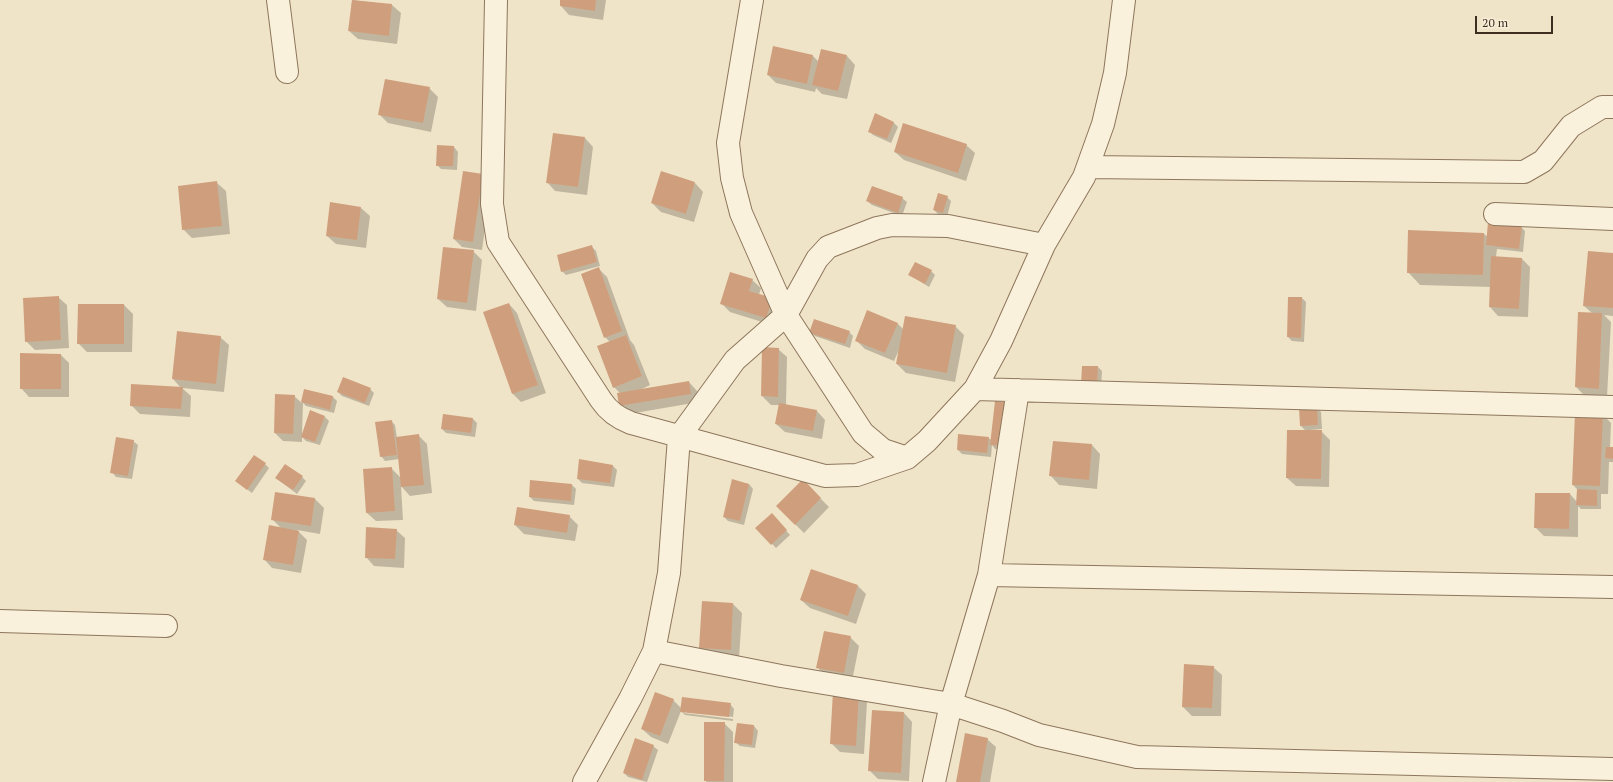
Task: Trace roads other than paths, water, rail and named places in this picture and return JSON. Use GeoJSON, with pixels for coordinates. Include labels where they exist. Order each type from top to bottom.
{"type":"FeatureCollection","features":[{"type":"Feature","properties":{"kind":"street"},"geometry":{"type":"LineString","coordinates":[[278,0],[287,72]]}},
{"type":"Feature","properties":{"kind":"street"},"geometry":{"type":"LineString","coordinates":[[496,0],[492,204],[498,242],[608,410],[618,418],[632,423],[825,476],[857,475],[907,458],[927,441],[975,389],[1001,341],[1044,245],[1084,178],[1103,124],[1115,73],[1124,0]]}},
{"type":"Feature","properties":{"kind":"street"},"geometry":{"type":"LineString","coordinates":[[752,0],[728,143],[732,178],[741,213],[786,315],[863,433],[883,450],[907,458]]}},
{"type":"Feature","properties":{"kind":"street"},"geometry":{"type":"LineString","coordinates":[[1088,167],[1524,172],[1543,161],[1571,126],[1602,107],[1613,107]]}},
{"type":"Feature","properties":{"kind":"street"},"geometry":{"type":"LineString","coordinates":[[1495,214],[1613,220]]}},
{"type":"Feature","properties":{"kind":"street"},"geometry":{"type":"LineString","coordinates":[[584,782],[630,699],[654,651],[669,573],[679,437],[735,360],[786,315],[817,258],[828,247],[877,228],[892,225],[948,226],[1044,245]]}},
{"type":"Feature","properties":{"kind":"street"},"geometry":{"type":"LineString","coordinates":[[975,389],[1613,407]]}},
{"type":"Feature","properties":{"kind":"street"},"geometry":{"type":"LineString","coordinates":[[934,782],[951,704],[989,575],[1018,390]]}},
{"type":"Feature","properties":{"kind":"street"},"geometry":{"type":"LineString","coordinates":[[989,575],[1613,587]]}},
{"type":"Feature","properties":{"kind":"street"},"geometry":{"type":"LineString","coordinates":[[0,621],[166,626]]}},
{"type":"Feature","properties":{"kind":"street"},"geometry":{"type":"LineString","coordinates":[[654,651],[781,676],[951,704],[1003,721],[1039,735],[1137,757],[1613,769]]}}]}
